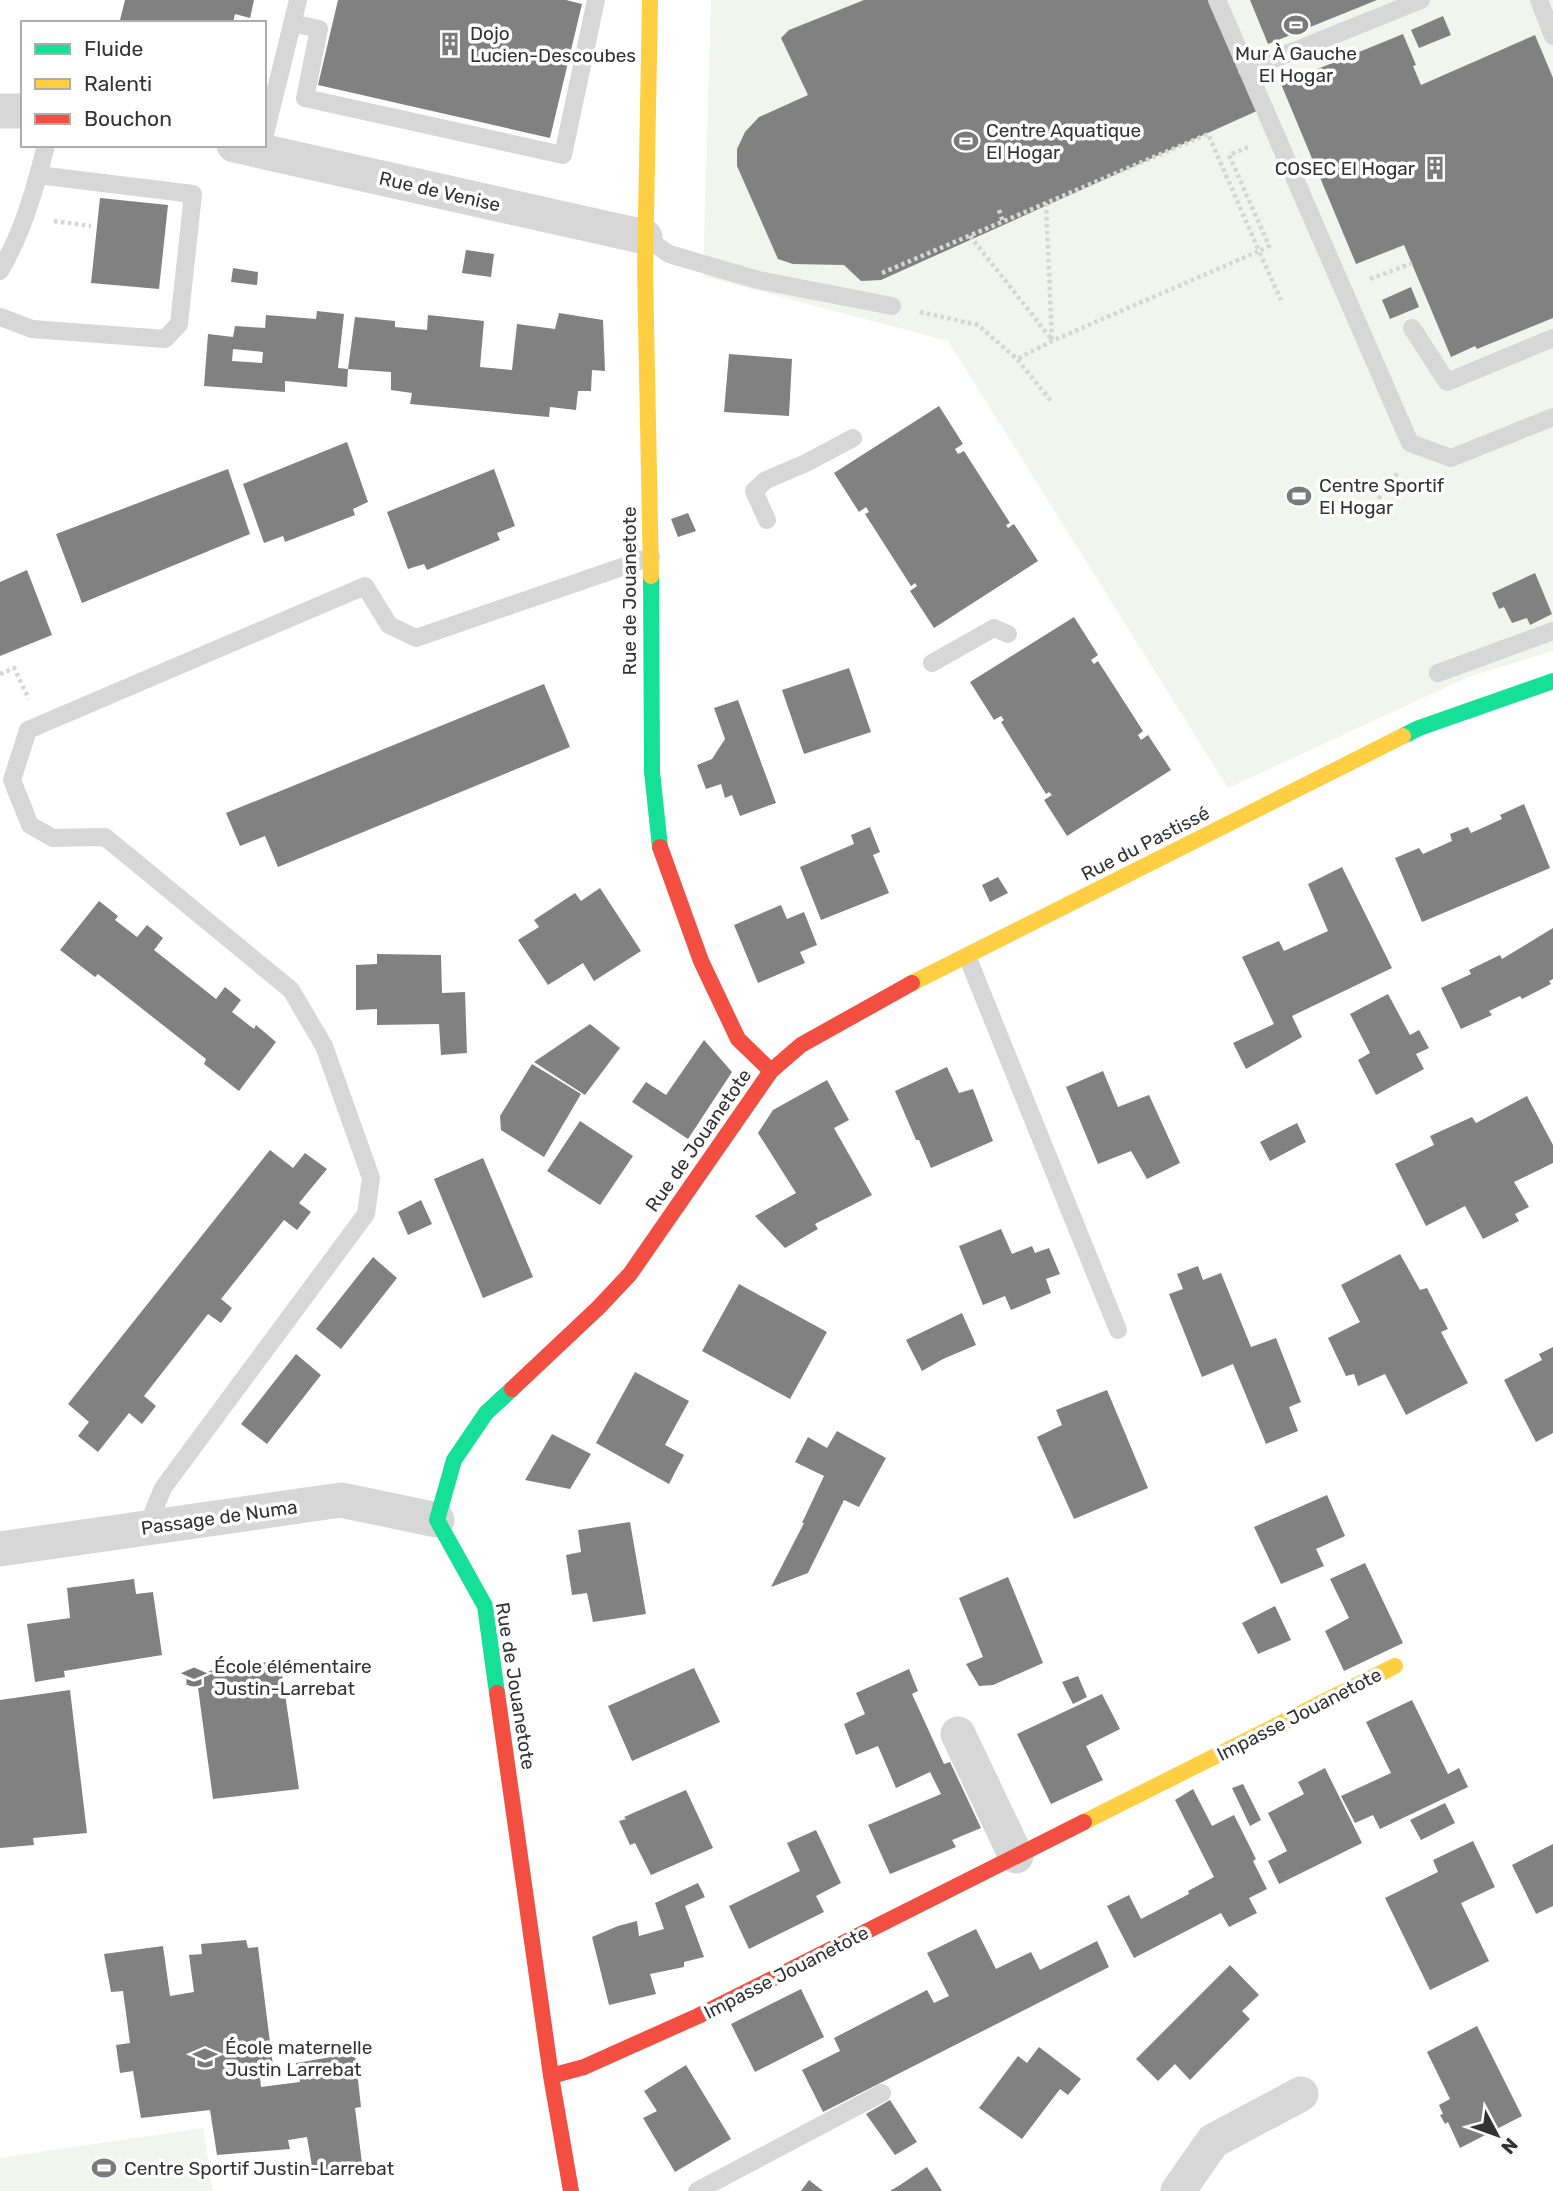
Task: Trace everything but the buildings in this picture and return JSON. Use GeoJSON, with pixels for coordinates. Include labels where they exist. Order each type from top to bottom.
{"type":"FeatureCollection","features":[{"type":"Feature","properties":{"kind":"street","name":"Rue de Jouanetote"},"geometry":{"type":"LineString","coordinates":[[571,2191],[551,2076],[485,1606],[437,1520],[454,1460],[486,1413],[599,1307],[630,1274],[771,1071],[738,1040],[701,961],[659,843],[652,772],[645,237],[650,0]]}},
{"type":"Feature","properties":{"kind":"street"},"geometry":{"type":"LineString","coordinates":[[0,111],[21,111]]}},
{"type":"Feature","properties":{"kind":"street","name":"Rue de Venise"},"geometry":{"type":"LineString","coordinates":[[263,147],[645,237]]}},
{"type":"Feature","properties":{"kind":"street","name":"Rue du Pastissé"},"geometry":{"type":"LineString","coordinates":[[771,1071],[801,1045],[914,982],[1419,728],[1553,681]]}},
{"type":"Feature","properties":{"kind":"street","name":"Passage de Numa"},"geometry":{"type":"LineString","coordinates":[[0,1549],[341,1500],[437,1520]]}},
{"type":"Feature","properties":{"kind":"street","name":"Impasse Jouanetote"},"geometry":{"type":"LineString","coordinates":[[551,2076],[584,2067],[698,2016],[1395,1667]]}},
{"type":"Feature","properties":{"kind":"street"},"geometry":{"type":"LineString","coordinates":[[958,1734],[1016,1856]]}},
{"type":"Feature","properties":{"kind":"street"},"geometry":{"type":"LineString","coordinates":[[1178,2191],[1213,2141],[1301,2094]]}},
{"type":"Feature","properties":{"kind":"lane"},"geometry":{"type":"LineString","coordinates":[[266,109],[298,0]]}},
{"type":"Feature","properties":{"kind":"lane"},"geometry":{"type":"LineString","coordinates":[[292,23],[319,29],[304,98],[563,155],[596,0]]}},
{"type":"Feature","properties":{"kind":"lane"},"geometry":{"type":"LineString","coordinates":[[1217,0],[1410,443],[1451,458],[1553,417]]}},
{"type":"Feature","properties":{"kind":"lane"},"geometry":{"type":"LineString","coordinates":[[1247,70],[1421,0]]}},
{"type":"Feature","properties":{"kind":"lane"},"geometry":{"type":"LineString","coordinates":[[1539,0],[1553,36]]}},
{"type":"Feature","properties":{"kind":"lane"},"geometry":{"type":"LineString","coordinates":[[0,271],[16,244],[45,147]]}},
{"type":"Feature","properties":{"kind":"lane"},"geometry":{"type":"LineString","coordinates":[[0,317],[32,329],[164,340],[179,324],[194,194],[38,175]]}},
{"type":"Feature","properties":{"kind":"lane"},"geometry":{"type":"LineString","coordinates":[[645,237],[669,254],[758,281],[891,306]]}},
{"type":"Feature","properties":{"kind":"lane"},"geometry":{"type":"LineString","coordinates":[[1412,328],[1447,382],[1553,338]]}},
{"type":"Feature","properties":{"kind":"lane"},"geometry":{"type":"LineString","coordinates":[[767,520],[754,491],[766,480],[806,463],[852,438]]}},
{"type":"Feature","properties":{"kind":"lane"},"geometry":{"type":"LineString","coordinates":[[147,1527],[163,1488],[366,1214],[371,1178],[324,1046],[291,990],[105,837],[53,838],[30,825],[12,780],[28,730],[365,586],[389,625],[416,638],[651,557]]}},
{"type":"Feature","properties":{"kind":"lane"},"geometry":{"type":"LineString","coordinates":[[932,663],[994,628],[1008,634]]}},
{"type":"Feature","properties":{"kind":"lane"},"geometry":{"type":"LineString","coordinates":[[1438,673],[1553,631]]}},
{"type":"Feature","properties":{"kind":"lane"},"geometry":{"type":"LineString","coordinates":[[967,956],[1118,1330]]}},
{"type":"Feature","properties":{"kind":"lane"},"geometry":{"type":"LineString","coordinates":[[696,2191],[882,2093]]}},
{"type":"Feature","properties":{"kind":"path"},"geometry":{"type":"LineString","coordinates":[[883,272],[1208,134],[1281,300]]}},
{"type":"Feature","properties":{"kind":"path"},"geometry":{"type":"LineString","coordinates":[[1017,359],[1052,341],[1269,246],[1230,155],[1248,147]]}},
{"type":"Feature","properties":{"kind":"path"},"geometry":{"type":"LineString","coordinates":[[1046,204],[1052,341]]}},
{"type":"Feature","properties":{"kind":"path"},"geometry":{"type":"LineString","coordinates":[[999,210],[1003,222]]}},
{"type":"Feature","properties":{"kind":"path"},"geometry":{"type":"LineString","coordinates":[[970,236],[1052,341]]}},
{"type":"Feature","properties":{"kind":"path"},"geometry":{"type":"LineString","coordinates":[[1343,290],[1412,263]]}},
{"type":"Feature","properties":{"kind":"path"},"geometry":{"type":"LineString","coordinates":[[891,306],[978,325],[1017,359],[1051,401]]}},
{"type":"Feature","properties":{"kind":"path"},"geometry":{"type":"LineString","coordinates":[[1370,510],[1418,446]]}},
{"type":"Feature","properties":{"kind":"path"},"geometry":{"type":"LineString","coordinates":[[0,674],[14,668],[43,724]]}},
{"type":"Feature","properties":{"kind":"shaded area","name":"Centre Sportif El Hogar"},"geometry":{"type":"Polygon","coordinates":[[[711,0],[1553,0],[1553,651],[1468,677],[1228,788],[948,341],[703,276],[711,0]]]}},
{"type":"Feature","properties":{"kind":"shaded area","name":"Centre Sportif Justin-Larrebat"},"geometry":{"type":"Polygon","coordinates":[[[203,2128],[213,2191],[0,2191],[0,2158],[203,2128]]]}},
{"type":"Feature","properties":{"kind":"traffic: fast"},"geometry":{"type":"LineString","coordinates":[[651,576],[652,772],[660,847]]}},
{"type":"Feature","properties":{"kind":"traffic: fast"},"geometry":{"type":"LineString","coordinates":[[1403,736],[1553,681]]}},
{"type":"Feature","properties":{"kind":"traffic: fast"},"geometry":{"type":"LineString","coordinates":[[497,1693],[485,1606],[437,1520],[454,1460],[486,1413],[512,1389]]}},
{"type":"Feature","properties":{"kind":"traffic: slow"},"geometry":{"type":"LineString","coordinates":[[650,0],[645,271],[651,576]]}},
{"type":"Feature","properties":{"kind":"traffic: slow"},"geometry":{"type":"LineString","coordinates":[[912,983],[1403,736]]}},
{"type":"Feature","properties":{"kind":"traffic: slow"},"geometry":{"type":"LineString","coordinates":[[1084,1822],[1395,1666]]}},
{"type":"Feature","properties":{"kind":"traffic: jam"},"geometry":{"type":"LineString","coordinates":[[660,847],[701,961],[738,1039],[771,1071]]}},
{"type":"Feature","properties":{"kind":"traffic: jam"},"geometry":{"type":"LineString","coordinates":[[512,1389],[630,1274],[771,1071],[801,1045],[912,983]]}},
{"type":"Feature","properties":{"kind":"traffic: jam"},"geometry":{"type":"LineString","coordinates":[[497,1693],[551,2076],[571,2191]]}},
{"type":"Feature","properties":{"kind":"traffic: jam"},"geometry":{"type":"LineString","coordinates":[[551,2076],[584,2067],[698,2016],[1084,1822]]}},
{"type":"Feature","properties":{"kind":"place","name":"Mur À Gauche El Hogar"},"geometry":{"type":"Point","coordinates":[1296,25]}},
{"type":"Feature","properties":{"kind":"place","name":"Dojo Lucien-Descoubes"},"geometry":{"type":"Point","coordinates":[450,44]}},
{"type":"Feature","properties":{"kind":"place","name":"Centre Aquatique El Hogar"},"geometry":{"type":"Point","coordinates":[966,141]}},
{"type":"Feature","properties":{"kind":"place","name":"COSEC El Hogar"},"geometry":{"type":"Point","coordinates":[1435,168]}},
{"type":"Feature","properties":{"kind":"place","name":"Centre Sportif El Hogar"},"geometry":{"type":"Point","coordinates":[1299,496]}},
{"type":"Feature","properties":{"kind":"place","name":"École élémentaire Justin-Larrebat"},"geometry":{"type":"Point","coordinates":[194,1677]}},
{"type":"Feature","properties":{"kind":"place","name":"École maternelle Justin Larrebat"},"geometry":{"type":"Point","coordinates":[205,2058]}},
{"type":"Feature","properties":{"kind":"place","name":"Centre Sportif Justin-Larrebat"},"geometry":{"type":"Point","coordinates":[104,2168]}}]}
